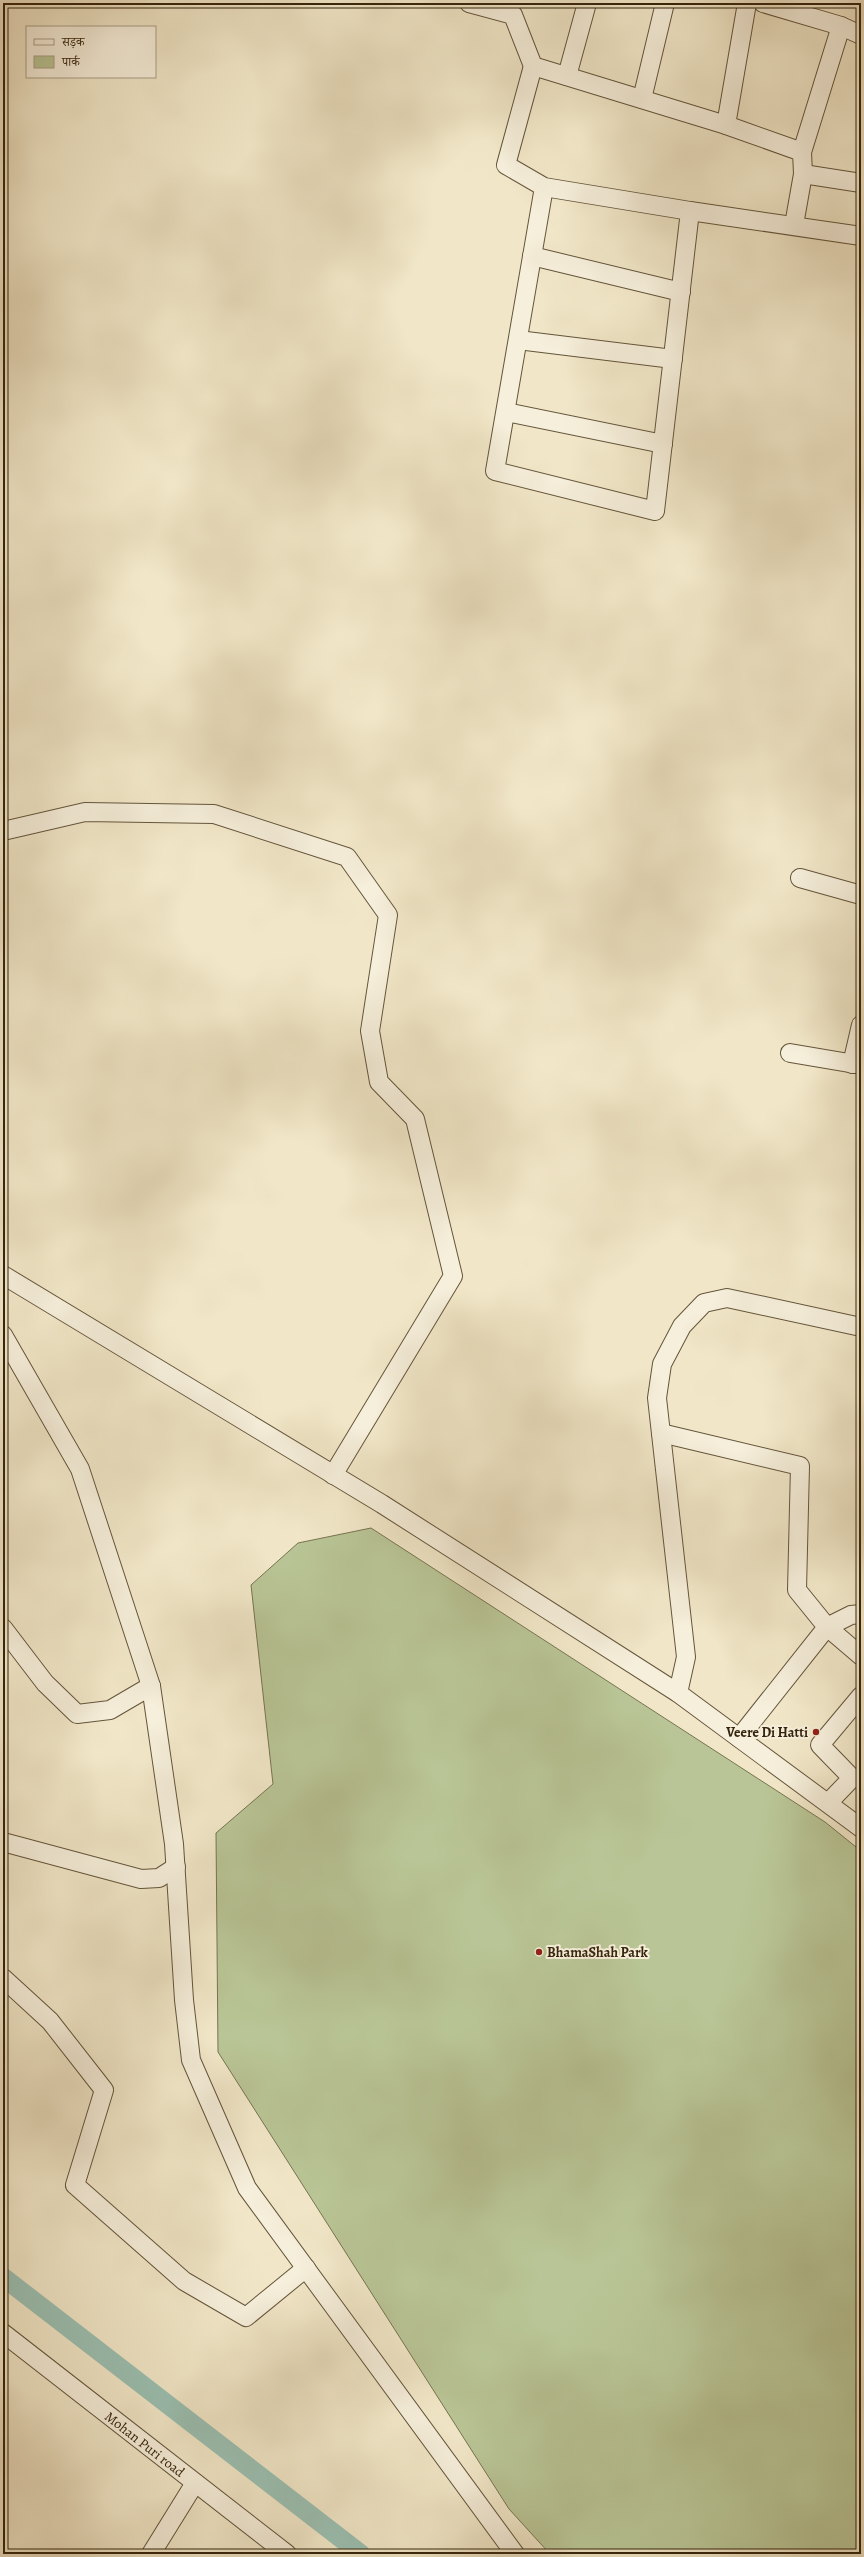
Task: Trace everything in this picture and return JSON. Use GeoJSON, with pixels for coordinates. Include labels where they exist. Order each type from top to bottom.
{"type":"FeatureCollection","features":[{"type":"Feature","properties":{"kind":"street"},"geometry":{"type":"LineString","coordinates":[[469,3],[513,15],[533,66],[506,165],[544,187],[690,211],[861,236]]}},
{"type":"Feature","properties":{"kind":"street"},"geometry":{"type":"LineString","coordinates":[[567,76],[587,3]]}},
{"type":"Feature","properties":{"kind":"street"},"geometry":{"type":"LineString","coordinates":[[642,99],[665,3]]}},
{"type":"Feature","properties":{"kind":"street"},"geometry":{"type":"LineString","coordinates":[[726,125],[747,3]]}},
{"type":"Feature","properties":{"kind":"street"},"geometry":{"type":"LineString","coordinates":[[763,3],[840,26],[861,35]]}},
{"type":"Feature","properties":{"kind":"street"},"geometry":{"type":"LineString","coordinates":[[794,225],[803,174],[802,152],[840,26]]}},
{"type":"Feature","properties":{"kind":"street"},"geometry":{"type":"LineString","coordinates":[[533,66],[726,125],[802,152]]}},
{"type":"Feature","properties":{"kind":"street"},"geometry":{"type":"LineString","coordinates":[[803,174],[861,183]]}},
{"type":"Feature","properties":{"kind":"street"},"geometry":{"type":"LineString","coordinates":[[544,187],[496,471],[655,511],[690,211]]}},
{"type":"Feature","properties":{"kind":"street"},"geometry":{"type":"LineString","coordinates":[[532,256],[681,292]]}},
{"type":"Feature","properties":{"kind":"street"},"geometry":{"type":"LineString","coordinates":[[518,340],[673,359]]}},
{"type":"Feature","properties":{"kind":"street"},"geometry":{"type":"LineString","coordinates":[[506,412],[663,444]]}},
{"type":"Feature","properties":{"kind":"street"},"geometry":{"type":"LineString","coordinates":[[3,831],[85,812],[214,814],[347,857],[388,915],[370,1031],[372,1046],[379,1082],[415,1118],[453,1276],[333,1475]]}},
{"type":"Feature","properties":{"kind":"street"},"geometry":{"type":"LineString","coordinates":[[800,878],[861,895]]}},
{"type":"Feature","properties":{"kind":"street"},"geometry":{"type":"LineString","coordinates":[[790,1054],[857,1065],[861,1025]]}},
{"type":"Feature","properties":{"kind":"street"},"geometry":{"type":"LineString","coordinates":[[3,1275],[333,1475],[678,1693],[861,1828]]}},
{"type":"Feature","properties":{"kind":"street"},"geometry":{"type":"LineString","coordinates":[[678,1693],[686,1657],[657,1398],[662,1364],[682,1326],[704,1303],[727,1298],[861,1327]]}},
{"type":"Feature","properties":{"kind":"street"},"geometry":{"type":"LineString","coordinates":[[3,1335],[80,1469],[151,1686],[176,1867],[184,2000],[191,2060],[247,2188],[515,2554]]}},
{"type":"Feature","properties":{"kind":"street"},"geometry":{"type":"LineString","coordinates":[[661,1433],[800,1466],[797,1590],[827,1627],[861,1656]]}},
{"type":"Feature","properties":{"kind":"street"},"geometry":{"type":"LineString","coordinates":[[738,1738],[827,1627],[851,1615],[861,1614]]}},
{"type":"Feature","properties":{"kind":"street"},"geometry":{"type":"LineString","coordinates":[[3,1628],[45,1683],[77,1714],[110,1710],[151,1686]]}},
{"type":"Feature","properties":{"kind":"street"},"geometry":{"type":"LineString","coordinates":[[828,1803],[852,1778],[820,1745],[861,1696]]}},
{"type":"Feature","properties":{"kind":"street"},"geometry":{"type":"LineString","coordinates":[[3,1842],[141,1879],[159,1878],[176,1867]]}},
{"type":"Feature","properties":{"kind":"street"},"geometry":{"type":"LineString","coordinates":[[3,1978],[50,2021],[104,2090],[75,2185],[184,2281],[246,2317],[306,2268]]}},
{"type":"Feature","properties":{"kind":"street","name":"Mohan Puri road"},"geometry":{"type":"LineString","coordinates":[[3,2333],[284,2553]]}},
{"type":"Feature","properties":{"kind":"street"},"geometry":{"type":"LineString","coordinates":[[151,2554],[195,2483]]}},
{"type":"Feature","properties":{"kind":"green space","name":"BhamaShah Park"},"geometry":{"type":"Polygon","coordinates":[[[371,1528],[825,1822],[861,1851],[861,2554],[550,2554],[509,2509],[218,2052],[216,1833],[273,1784],[251,1585],[298,1543],[371,1528]]]}},
{"type":"Feature","properties":{"kind":"waterway"},"geometry":{"type":"LineString","coordinates":[[3,2277],[361,2554]]}},
{"type":"Feature","properties":{"kind":"place","name":"Veere Di Hatti"},"geometry":{"type":"Point","coordinates":[816,1732]}},
{"type":"Feature","properties":{"kind":"place","name":"BhamaShah Park"},"geometry":{"type":"Point","coordinates":[539,1952]}}]}
